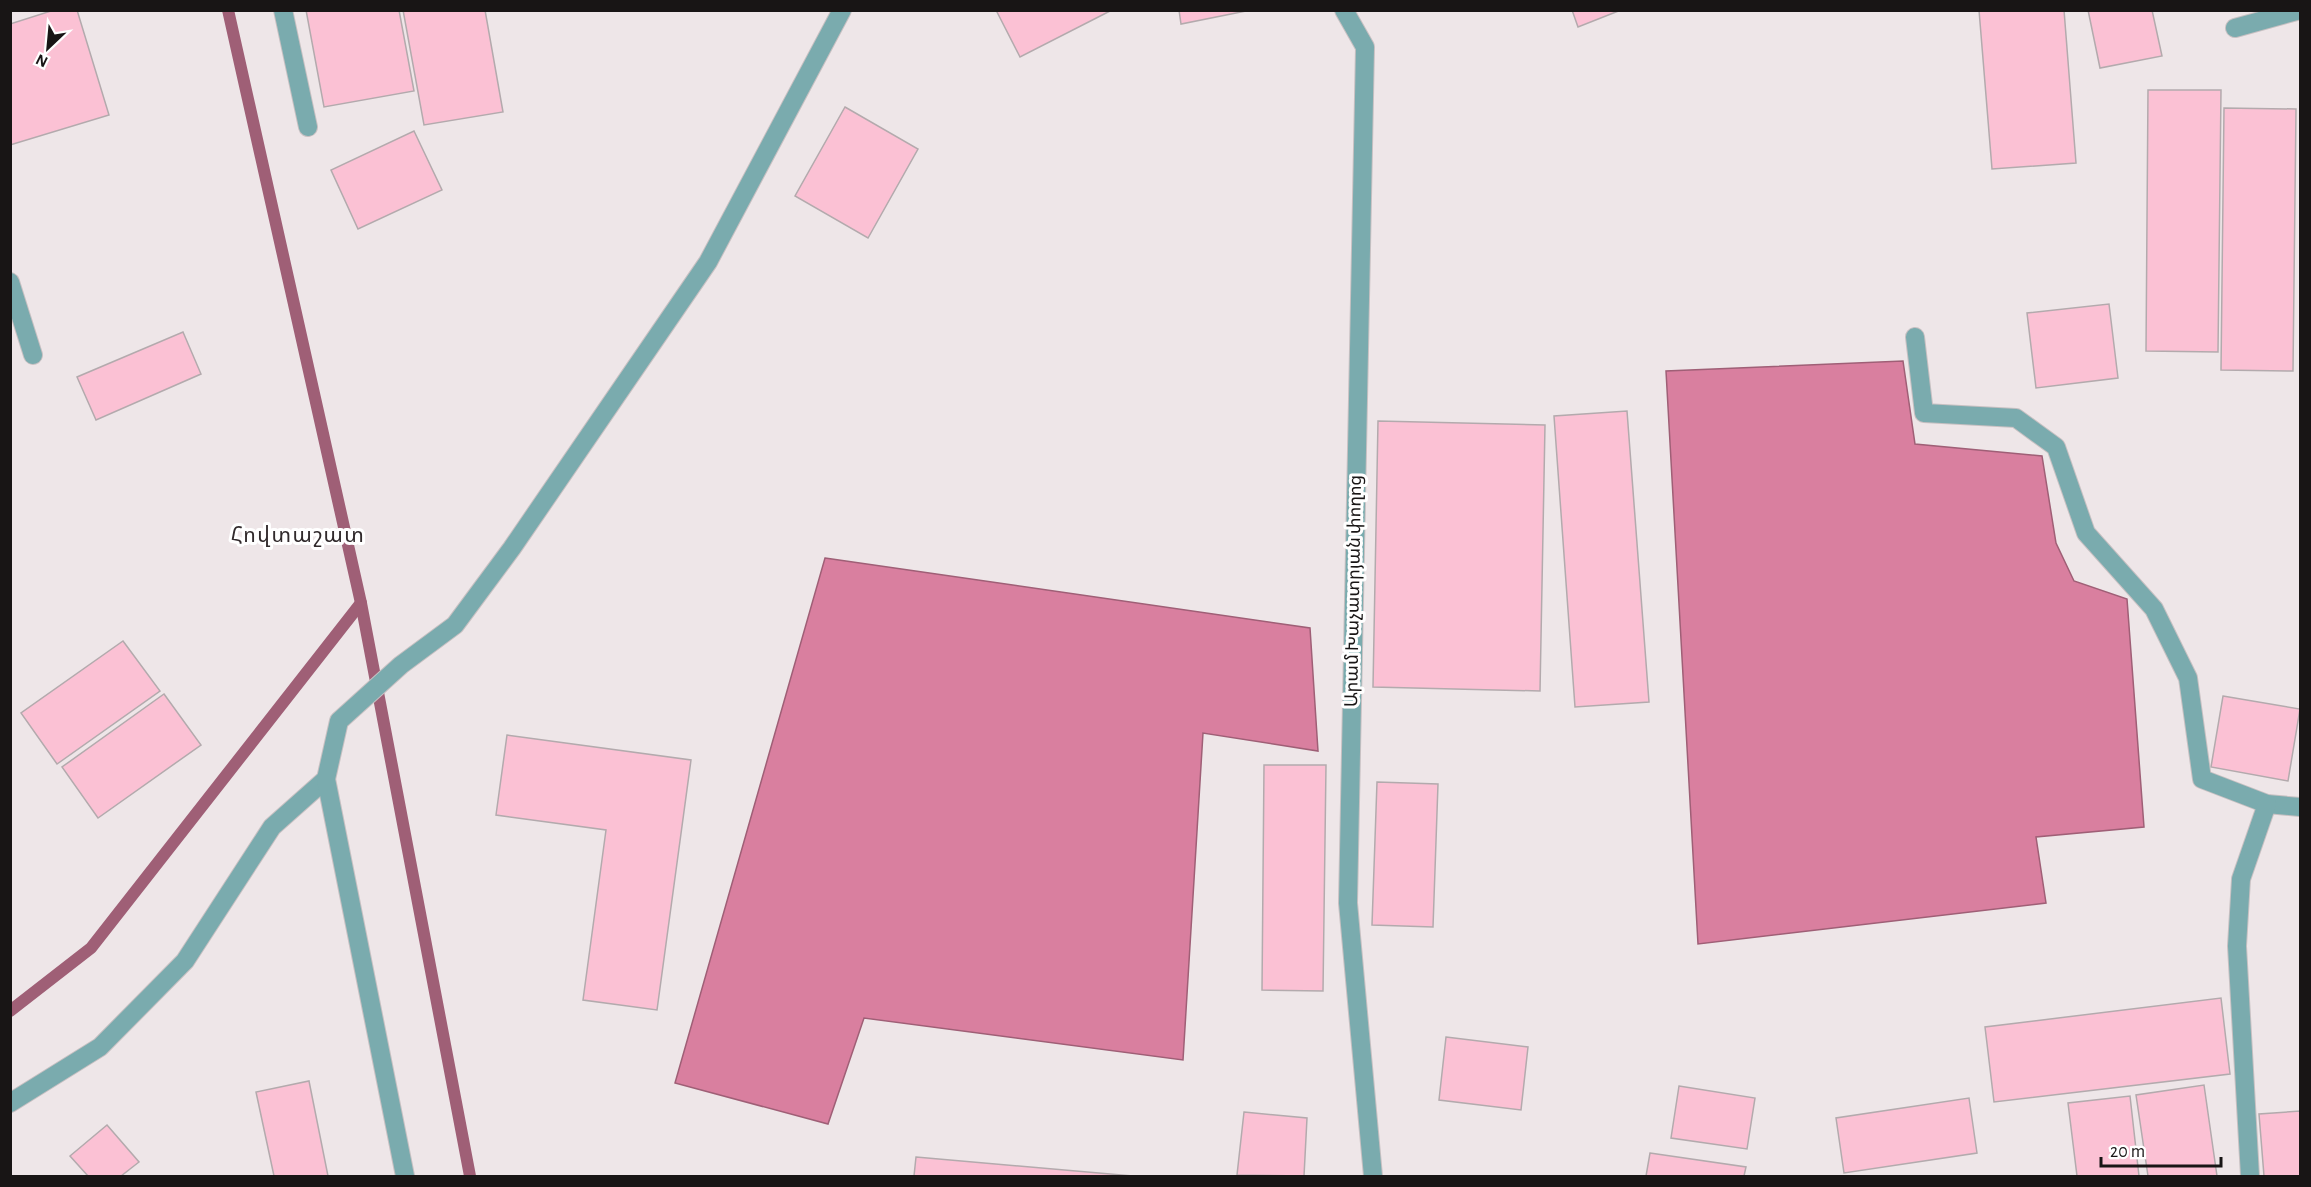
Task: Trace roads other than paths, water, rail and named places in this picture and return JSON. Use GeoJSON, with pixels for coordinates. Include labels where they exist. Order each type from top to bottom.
{"type":"FeatureCollection","features":[{"type":"Feature","properties":{"kind":"street"},"geometry":{"type":"LineString","coordinates":[[283,10],[309,127]]}},
{"type":"Feature","properties":{"kind":"street"},"geometry":{"type":"LineString","coordinates":[[405,1176],[326,779],[339,721],[401,665],[455,625],[512,548],[708,262],[842,10]]}},
{"type":"Feature","properties":{"kind":"street","name":"Արամ Խաչատրյան փողոց"},"geometry":{"type":"LineString","coordinates":[[1344,10],[1365,47],[1348,903],[1373,1176]]}},
{"type":"Feature","properties":{"kind":"street"},"geometry":{"type":"LineString","coordinates":[[2235,28],[2300,10]]}},
{"type":"Feature","properties":{"kind":"street"},"geometry":{"type":"LineString","coordinates":[[10,282],[33,355]]}},
{"type":"Feature","properties":{"kind":"street"},"geometry":{"type":"LineString","coordinates":[[1915,337],[1924,413],[2016,418],[2056,447],[2086,533],[2154,609],[2188,678],[2202,778],[2266,804],[2301,807]]}},
{"type":"Feature","properties":{"kind":"street"},"geometry":{"type":"LineString","coordinates":[[10,1103],[100,1047],[185,961],[272,827],[326,779]]}},
{"type":"Feature","properties":{"kind":"street"},"geometry":{"type":"LineString","coordinates":[[2250,1176],[2237,946],[2241,879],[2266,804]]}},
{"type":"Feature","properties":{"kind":"waterway"},"geometry":{"type":"LineString","coordinates":[[228,10],[361,603],[470,1176]]}},
{"type":"Feature","properties":{"kind":"waterway"},"geometry":{"type":"LineString","coordinates":[[10,1011],[91,948],[361,603]]}},
{"type":"Feature","properties":{"kind":"district","name":"Հովտաշատ"},"geometry":{"type":"Point","coordinates":[298,535]}}]}
